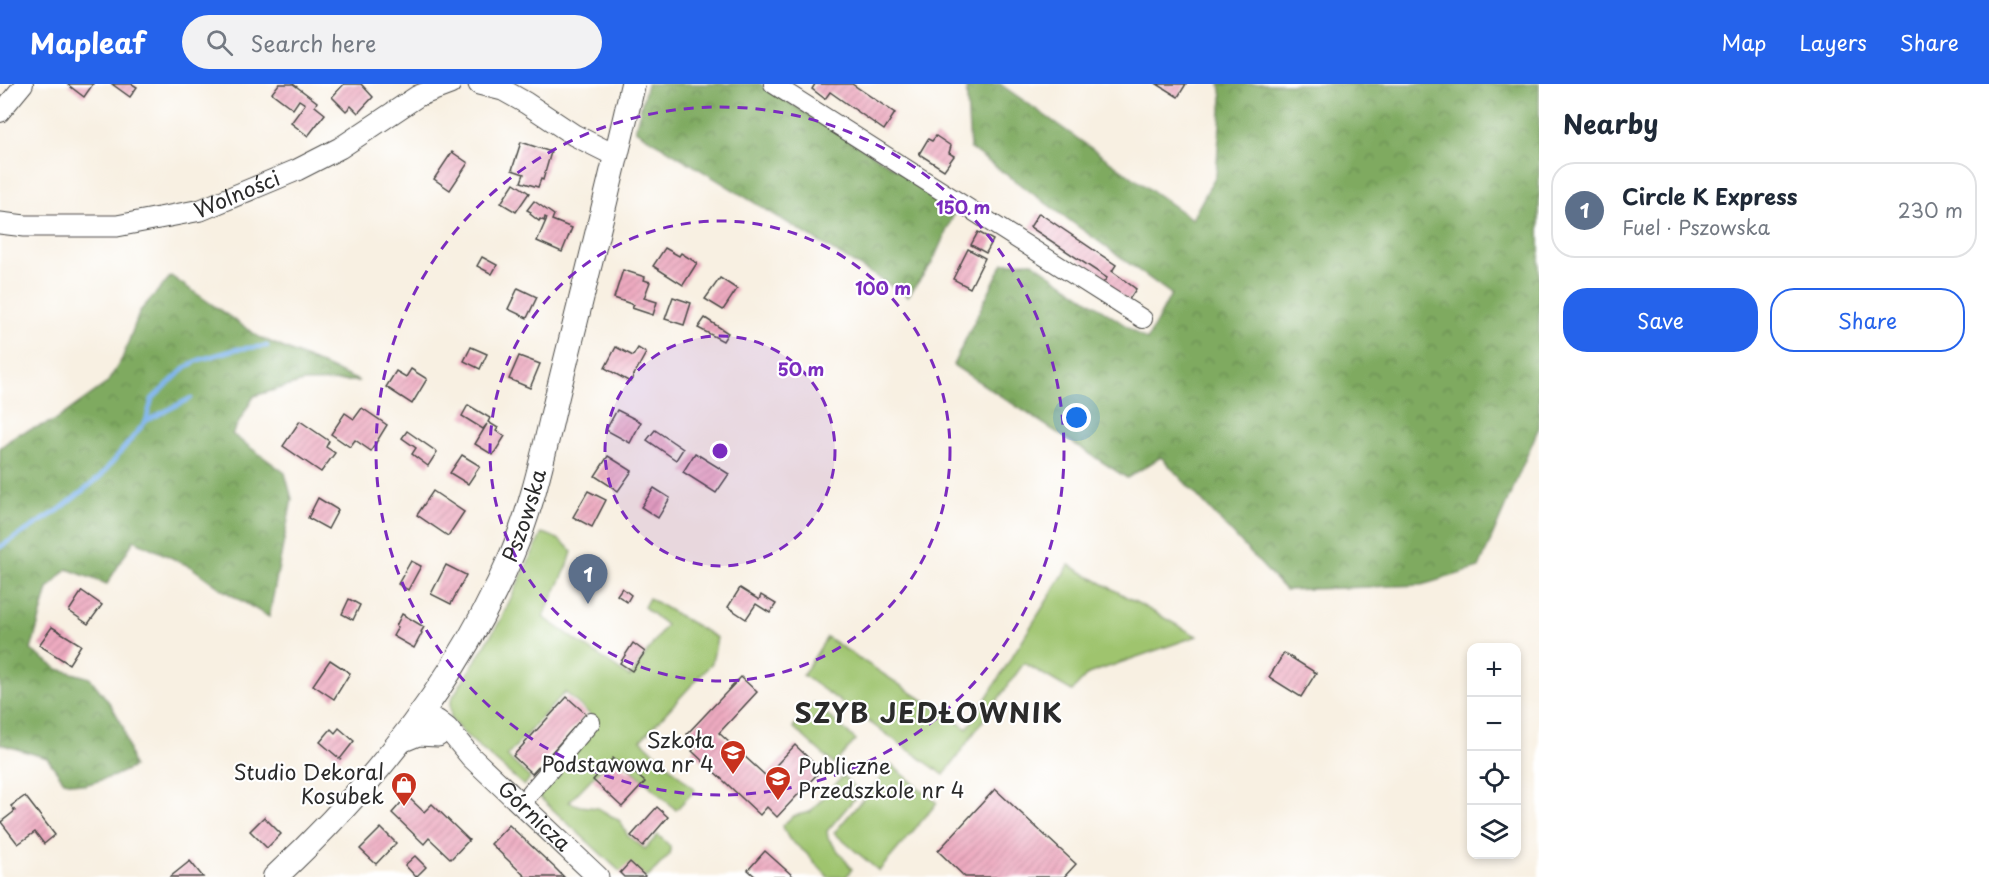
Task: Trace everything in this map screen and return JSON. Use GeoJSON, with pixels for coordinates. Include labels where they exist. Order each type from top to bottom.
{"type":"FeatureCollection","features":[{"type":"Feature","properties":{"kind":"main road","name":"Pszowska"},"geometry":{"type":"LineString","coordinates":[[276,877],[308,846],[401,742],[445,679],[479,624],[513,553],[529,509],[633,84]]}},
{"type":"Feature","properties":{"kind":"street"},"geometry":{"type":"LineString","coordinates":[[0,113],[24,84]]}},
{"type":"Feature","properties":{"kind":"street","name":"Wolności"},"geometry":{"type":"LineString","coordinates":[[0,223],[25,226],[117,226],[201,210],[297,170],[340,148],[418,96],[450,84]]}},
{"type":"Feature","properties":{"kind":"street"},"geometry":{"type":"LineString","coordinates":[[479,84],[503,90],[574,135],[616,156]]}},
{"type":"Feature","properties":{"kind":"street"},"geometry":{"type":"LineString","coordinates":[[773,84],[1143,319]]}},
{"type":"Feature","properties":{"kind":"street"},"geometry":{"type":"LineString","coordinates":[[401,742],[418,735],[443,732],[445,679]]}},
{"type":"Feature","properties":{"kind":"street","name":"Górnicza"},"geometry":{"type":"LineString","coordinates":[[421,714],[438,721],[443,732],[598,877]]}},
{"type":"Feature","properties":{"kind":"street"},"geometry":{"type":"LineString","coordinates":[[521,804],[591,722]]}},
{"type":"Feature","properties":{"kind":"green space"},"geometry":{"type":"Polygon","coordinates":[[[647,84],[760,84],[952,204],[954,214],[932,263],[908,296],[635,130],[647,84]]]}},
{"type":"Feature","properties":{"kind":"green space"},"geometry":{"type":"Polygon","coordinates":[[[966,84],[1000,84],[1192,219],[1216,175],[1222,98],[1220,84],[1539,84],[1539,427],[1479,568],[1422,585],[1285,590],[1161,457],[1127,478],[953,365],[1003,263],[1032,262],[1147,340],[1171,294],[970,148],[966,84]]]}},
{"type":"Feature","properties":{"kind":"green space"},"geometry":{"type":"Polygon","coordinates":[[[171,276],[259,337],[359,381],[303,382],[254,396],[232,434],[285,473],[292,499],[269,617],[223,590],[191,567],[134,540],[107,584],[67,569],[48,589],[31,650],[58,669],[90,678],[111,705],[123,726],[133,767],[85,785],[64,781],[47,758],[0,744],[0,448],[16,435],[54,421],[107,383],[122,359],[140,311],[171,276]]]}},
{"type":"Feature","properties":{"kind":"green space"},"geometry":{"type":"Polygon","coordinates":[[[542,533],[559,539],[572,552],[543,617],[630,677],[666,625],[644,607],[649,598],[717,638],[712,663],[641,740],[695,790],[676,810],[615,754],[569,802],[598,808],[620,821],[628,836],[645,849],[658,835],[670,846],[670,854],[648,877],[626,877],[536,794],[598,722],[565,692],[507,756],[530,778],[524,786],[461,731],[451,719],[452,698],[500,621],[542,533]]]}},
{"type":"Feature","properties":{"kind":"green space"},"geometry":{"type":"Polygon","coordinates":[[[1069,565],[1197,636],[1088,674],[1072,691],[1024,663],[944,775],[803,675],[827,637],[967,729],[1069,565]]]}},
{"type":"Feature","properties":{"kind":"green space"},"geometry":{"type":"Polygon","coordinates":[[[814,703],[856,740],[834,764],[793,727],[814,703]]]}},
{"type":"Feature","properties":{"kind":"green space"},"geometry":{"type":"Polygon","coordinates":[[[892,765],[937,803],[879,871],[834,833],[892,765]]]}},
{"type":"Feature","properties":{"kind":"green space"},"geometry":{"type":"Polygon","coordinates":[[[843,776],[860,792],[827,831],[828,838],[852,869],[846,877],[828,877],[806,853],[789,839],[782,826],[793,816],[810,812],[843,776]]]}},
{"type":"Feature","properties":{"kind":"building"},"geometry":{"type":"Polygon","coordinates":[[[67,84],[93,84],[84,97],[67,84]]]}},
{"type":"Feature","properties":{"kind":"building"},"geometry":{"type":"Polygon","coordinates":[[[112,84],[132,84],[137,87],[130,97],[112,84]]]}},
{"type":"Feature","properties":{"kind":"building"},"geometry":{"type":"Polygon","coordinates":[[[279,84],[293,84],[317,102],[315,106],[325,114],[308,136],[291,123],[305,104],[299,100],[293,109],[272,93],[279,84]]]}},
{"type":"Feature","properties":{"kind":"building"},"geometry":{"type":"Polygon","coordinates":[[[344,84],[361,84],[373,97],[358,113],[351,106],[346,111],[332,97],[344,84]]]}},
{"type":"Feature","properties":{"kind":"building"},"geometry":{"type":"Polygon","coordinates":[[[815,84],[852,84],[895,113],[884,130],[830,92],[825,99],[812,89],[815,84]]]}},
{"type":"Feature","properties":{"kind":"building"},"geometry":{"type":"Polygon","coordinates":[[[1157,84],[1186,84],[1178,97],[1157,84]]]}},
{"type":"Feature","properties":{"kind":"building"},"geometry":{"type":"Polygon","coordinates":[[[936,136],[951,146],[949,153],[954,156],[944,170],[919,154],[928,139],[932,141],[936,136]]]}},
{"type":"Feature","properties":{"kind":"building"},"geometry":{"type":"Polygon","coordinates":[[[521,142],[551,152],[543,180],[541,179],[538,187],[521,182],[524,174],[512,170],[521,142]]]}},
{"type":"Feature","properties":{"kind":"building"},"geometry":{"type":"Polygon","coordinates":[[[452,152],[468,163],[450,190],[434,179],[452,152]]]}},
{"type":"Feature","properties":{"kind":"building"},"geometry":{"type":"Polygon","coordinates":[[[514,183],[529,193],[516,212],[501,203],[514,183]]]}},
{"type":"Feature","properties":{"kind":"building"},"geometry":{"type":"Polygon","coordinates":[[[534,201],[554,215],[552,220],[572,228],[562,252],[537,241],[547,218],[539,221],[530,214],[531,212],[527,210],[534,201]]]}},
{"type":"Feature","properties":{"kind":"building"},"geometry":{"type":"Polygon","coordinates":[[[1039,213],[1116,265],[1112,271],[1136,289],[1128,301],[1102,284],[1107,278],[1030,227],[1039,213]]]}},
{"type":"Feature","properties":{"kind":"building"},"geometry":{"type":"Polygon","coordinates":[[[978,232],[993,240],[986,253],[971,245],[978,232]]]}},
{"type":"Feature","properties":{"kind":"building"},"geometry":{"type":"Polygon","coordinates":[[[665,248],[679,256],[681,253],[697,263],[683,285],[653,266],[665,248]]]}},
{"type":"Feature","properties":{"kind":"building"},"geometry":{"type":"Polygon","coordinates":[[[968,249],[985,258],[970,288],[953,279],[968,249]]]}},
{"type":"Feature","properties":{"kind":"building"},"geometry":{"type":"Polygon","coordinates":[[[482,257],[497,265],[492,274],[477,266],[482,257]]]}},
{"type":"Feature","properties":{"kind":"building"},"geometry":{"type":"Polygon","coordinates":[[[623,270],[645,277],[644,280],[650,282],[644,298],[657,302],[653,315],[632,308],[634,305],[614,298],[623,270]]]}},
{"type":"Feature","properties":{"kind":"building"},"geometry":{"type":"Polygon","coordinates":[[[720,278],[737,289],[723,310],[705,299],[720,278]]]}},
{"type":"Feature","properties":{"kind":"building"},"geometry":{"type":"Polygon","coordinates":[[[518,288],[537,297],[527,318],[508,309],[518,288]]]}},
{"type":"Feature","properties":{"kind":"building"},"geometry":{"type":"Polygon","coordinates":[[[673,297],[691,303],[684,325],[665,319],[673,297]]]}},
{"type":"Feature","properties":{"kind":"building"},"geometry":{"type":"Polygon","coordinates":[[[705,318],[728,333],[723,341],[698,328],[705,318]]]}},
{"type":"Feature","properties":{"kind":"building"},"geometry":{"type":"Polygon","coordinates":[[[471,347],[487,354],[480,369],[464,361],[471,347]]]}},
{"type":"Feature","properties":{"kind":"building"},"geometry":{"type":"Polygon","coordinates":[[[616,347],[633,356],[638,348],[646,353],[630,382],[605,368],[616,347]]]}},
{"type":"Feature","properties":{"kind":"building"},"geometry":{"type":"Polygon","coordinates":[[[519,356],[540,364],[530,388],[509,379],[519,356]]]}},
{"type":"Feature","properties":{"kind":"building"},"geometry":{"type":"Polygon","coordinates":[[[411,369],[427,379],[412,404],[386,387],[396,371],[406,377],[411,369]]]}},
{"type":"Feature","properties":{"kind":"building"},"geometry":{"type":"Polygon","coordinates":[[[468,405],[490,418],[488,422],[498,428],[496,431],[505,436],[493,455],[475,444],[487,424],[483,429],[462,416],[468,405]]]}},
{"type":"Feature","properties":{"kind":"building"},"geometry":{"type":"Polygon","coordinates":[[[362,408],[387,425],[371,451],[355,440],[350,447],[331,434],[345,413],[354,419],[362,408]]]}},
{"type":"Feature","properties":{"kind":"building"},"geometry":{"type":"Polygon","coordinates":[[[617,410],[641,422],[630,443],[606,430],[617,410]]]}},
{"type":"Feature","properties":{"kind":"building"},"geometry":{"type":"Polygon","coordinates":[[[300,421],[329,441],[326,447],[335,453],[321,472],[283,446],[300,421]]]}},
{"type":"Feature","properties":{"kind":"building"},"geometry":{"type":"Polygon","coordinates":[[[655,430],[683,449],[676,460],[647,440],[655,430]]]}},
{"type":"Feature","properties":{"kind":"building"},"geometry":{"type":"Polygon","coordinates":[[[407,431],[437,452],[428,466],[412,454],[416,448],[402,438],[407,431]]]}},
{"type":"Feature","properties":{"kind":"building"},"geometry":{"type":"Polygon","coordinates":[[[695,453],[729,474],[716,493],[683,472],[695,453]]]}},
{"type":"Feature","properties":{"kind":"building"},"geometry":{"type":"Polygon","coordinates":[[[462,455],[480,466],[468,484],[450,473],[462,455]]]}},
{"type":"Feature","properties":{"kind":"building"},"geometry":{"type":"Polygon","coordinates":[[[608,456],[632,471],[618,491],[595,476],[608,456]]]}},
{"type":"Feature","properties":{"kind":"building"},"geometry":{"type":"Polygon","coordinates":[[[654,488],[670,498],[658,518],[641,507],[654,488]]]}},
{"type":"Feature","properties":{"kind":"building"},"geometry":{"type":"Polygon","coordinates":[[[433,491],[464,512],[448,536],[417,515],[433,491]]]}},
{"type":"Feature","properties":{"kind":"building"},"geometry":{"type":"Polygon","coordinates":[[[588,491],[606,500],[592,527],[573,517],[588,491]]]}},
{"type":"Feature","properties":{"kind":"building"},"geometry":{"type":"Polygon","coordinates":[[[318,498],[338,510],[328,529],[308,518],[318,498]]]}},
{"type":"Feature","properties":{"kind":"building"},"geometry":{"type":"Polygon","coordinates":[[[411,561],[421,566],[408,590],[398,584],[411,561]]]}},
{"type":"Feature","properties":{"kind":"building"},"geometry":{"type":"Polygon","coordinates":[[[446,565],[466,575],[451,604],[431,594],[446,565]]]}},
{"type":"Feature","properties":{"kind":"building"},"geometry":{"type":"Polygon","coordinates":[[[622,588],[631,595],[627,602],[617,595],[622,588]]]}},
{"type":"Feature","properties":{"kind":"building"},"geometry":{"type":"Polygon","coordinates":[[[740,588],[759,600],[761,595],[776,604],[770,613],[756,604],[746,619],[728,607],[740,588]]]}},
{"type":"Feature","properties":{"kind":"building"},"geometry":{"type":"Polygon","coordinates":[[[82,591],[102,605],[88,624],[69,611],[82,591]]]}},
{"type":"Feature","properties":{"kind":"building"},"geometry":{"type":"Polygon","coordinates":[[[349,599],[360,605],[353,620],[342,614],[349,599]]]}},
{"type":"Feature","properties":{"kind":"building"},"geometry":{"type":"Polygon","coordinates":[[[402,614],[424,627],[414,648],[393,636],[402,614]]]}},
{"type":"Feature","properties":{"kind":"building"},"geometry":{"type":"Polygon","coordinates":[[[52,627],[81,645],[69,664],[39,645],[52,627]]]}},
{"type":"Feature","properties":{"kind":"building"},"geometry":{"type":"Polygon","coordinates":[[[633,643],[645,652],[632,671],[620,663],[633,643]]]}},
{"type":"Feature","properties":{"kind":"building"},"geometry":{"type":"Polygon","coordinates":[[[1284,653],[1316,673],[1301,697],[1269,677],[1284,653]]]}},
{"type":"Feature","properties":{"kind":"building"},"geometry":{"type":"Polygon","coordinates":[[[330,660],[350,673],[334,699],[313,685],[330,660]]]}},
{"type":"Feature","properties":{"kind":"building"},"geometry":{"type":"Polygon","coordinates":[[[741,677],[757,692],[719,733],[766,776],[795,745],[821,770],[777,817],[767,807],[760,815],[692,751],[698,744],[687,734],[741,677]]]}},
{"type":"Feature","properties":{"kind":"building"},"geometry":{"type":"Polygon","coordinates":[[[567,697],[586,714],[532,774],[513,756],[567,697]]]}},
{"type":"Feature","properties":{"kind":"building"},"geometry":{"type":"Polygon","coordinates":[[[339,728],[354,741],[340,759],[320,742],[331,729],[335,733],[339,728]]]}},
{"type":"Feature","properties":{"kind":"building"},"geometry":{"type":"Polygon","coordinates":[[[613,758],[628,772],[630,769],[645,782],[622,807],[593,780],[613,758]]]}},
{"type":"Feature","properties":{"kind":"building"},"geometry":{"type":"Polygon","coordinates":[[[995,789],[1076,864],[1064,877],[965,877],[938,851],[995,789]]]}},
{"type":"Feature","properties":{"kind":"building"},"geometry":{"type":"Polygon","coordinates":[[[25,796],[55,835],[44,844],[35,832],[18,844],[1,822],[15,811],[11,806],[25,796]]]}},
{"type":"Feature","properties":{"kind":"building"},"geometry":{"type":"Polygon","coordinates":[[[407,796],[424,812],[432,804],[469,840],[451,859],[429,838],[424,844],[392,813],[407,796]]]}},
{"type":"Feature","properties":{"kind":"building"},"geometry":{"type":"Polygon","coordinates":[[[657,807],[668,817],[643,846],[631,836],[657,807]]]}},
{"type":"Feature","properties":{"kind":"building"},"geometry":{"type":"Polygon","coordinates":[[[264,817],[281,834],[267,848],[250,831],[264,817]]]}},
{"type":"Feature","properties":{"kind":"building"},"geometry":{"type":"Polygon","coordinates":[[[509,825],[564,877],[526,877],[491,844],[509,825]]]}},
{"type":"Feature","properties":{"kind":"building"},"geometry":{"type":"Polygon","coordinates":[[[381,828],[396,843],[376,864],[360,849],[381,828]]]}},
{"type":"Feature","properties":{"kind":"building"},"geometry":{"type":"Polygon","coordinates":[[[765,851],[794,877],[756,877],[748,870],[765,851]]]}},
{"type":"Feature","properties":{"kind":"building"},"geometry":{"type":"Polygon","coordinates":[[[415,856],[426,867],[416,877],[405,865],[415,856]]]}},
{"type":"Feature","properties":{"kind":"building"},"geometry":{"type":"Polygon","coordinates":[[[190,861],[203,877],[170,877],[190,861]]]}},
{"type":"Feature","properties":{"kind":"building"},"geometry":{"type":"Polygon","coordinates":[[[630,862],[644,877],[624,877],[620,873],[630,862]]]}},
{"type":"Feature","properties":{"kind":"waterway"},"geometry":{"type":"LineString","coordinates":[[146,421],[152,399],[186,367],[199,360],[237,349],[267,346]]}},
{"type":"Feature","properties":{"kind":"waterway"},"geometry":{"type":"LineString","coordinates":[[0,547],[59,510],[100,477],[146,421],[191,398]]}},
{"type":"Feature","properties":{"kind":"place","name":"Circle K Express"},"geometry":{"type":"Point","coordinates":[588,604]}},
{"type":"Feature","properties":{"kind":"place","name":"Szkoła Podstawowa nr 4"},"geometry":{"type":"Point","coordinates":[733,776]}},
{"type":"Feature","properties":{"kind":"place","name":"Publiczne Przedszkole nr 4"},"geometry":{"type":"Point","coordinates":[778,802]}},
{"type":"Feature","properties":{"kind":"place","name":"Studio Dekoral Kosubek"},"geometry":{"type":"Point","coordinates":[404,808]}},
{"type":"Feature","properties":{"kind":"district","name":"SZYB JEDŁOWNIK"},"geometry":{"type":"Point","coordinates":[929,714]}}]}
